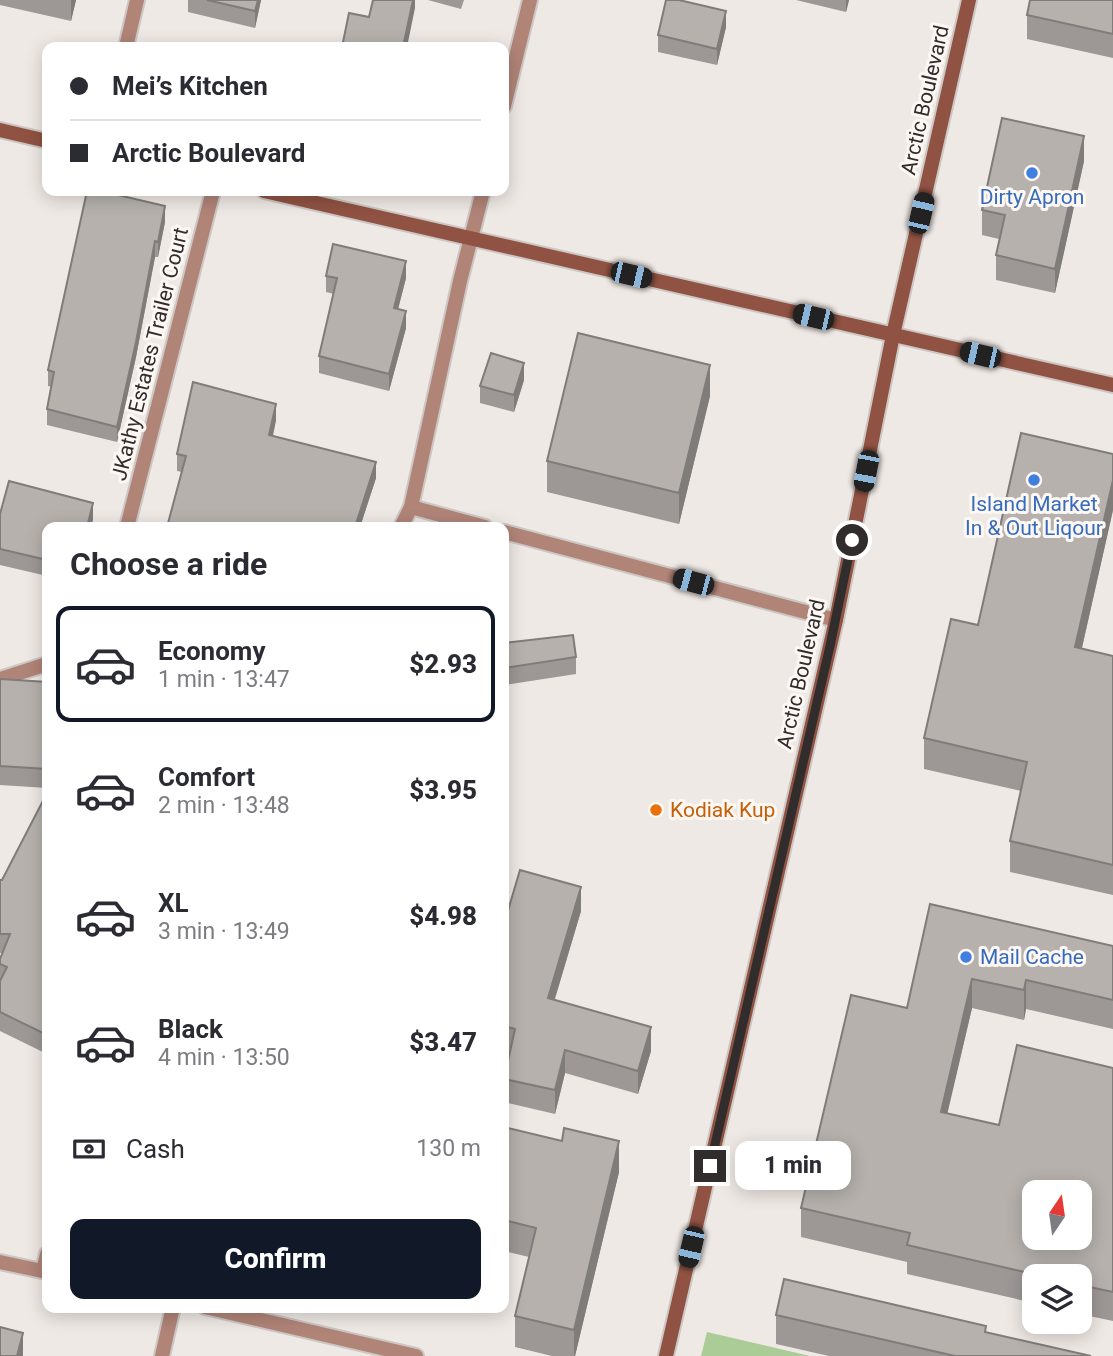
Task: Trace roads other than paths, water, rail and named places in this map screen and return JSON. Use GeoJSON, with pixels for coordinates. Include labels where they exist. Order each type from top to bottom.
{"type":"FeatureCollection","features":[{"type":"Feature","properties":{"kind":"main road","name":"Arctic Boulevard"},"geometry":{"type":"LineString","coordinates":[[666,1356],[836,620],[893,335],[969,0]]}},
{"type":"Feature","properties":{"kind":"main road"},"geometry":{"type":"LineString","coordinates":[[0,130],[42,140]]}},
{"type":"Feature","properties":{"kind":"main road"},"geometry":{"type":"LineString","coordinates":[[286,196],[1113,385]]}},
{"type":"Feature","properties":{"kind":"street"},"geometry":{"type":"LineString","coordinates":[[127,42],[136,0]]}},
{"type":"Feature","properties":{"kind":"street"},"geometry":{"type":"LineString","coordinates":[[509,86],[530,0]]}},
{"type":"Feature","properties":{"kind":"street","name":"JKathy Estates Trailer Court"},"geometry":{"type":"LineString","coordinates":[[128,522],[212,196]]}},
{"type":"Feature","properties":{"kind":"street"},"geometry":{"type":"LineString","coordinates":[[404,522],[411,507],[460,281],[482,196]]}},
{"type":"Feature","properties":{"kind":"street"},"geometry":{"type":"LineString","coordinates":[[411,507],[466,522]]}},
{"type":"Feature","properties":{"kind":"street"},"geometry":{"type":"LineString","coordinates":[[509,533],[836,620]]}},
{"type":"Feature","properties":{"kind":"street"},"geometry":{"type":"LineString","coordinates":[[0,679],[42,666]]}},
{"type":"Feature","properties":{"kind":"street"},"geometry":{"type":"LineString","coordinates":[[0,1262],[42,1270]]}},
{"type":"Feature","properties":{"kind":"street"},"geometry":{"type":"LineString","coordinates":[[162,1356],[172,1313]]}},
{"type":"Feature","properties":{"kind":"street"},"geometry":{"type":"LineString","coordinates":[[231,1313],[416,1356]]}},
{"type":"Feature","properties":{"kind":"place","name":"Dirty Apron"},"geometry":{"type":"Point","coordinates":[1032,173]}},
{"type":"Feature","properties":{"kind":"place","name":"Island Market In & Out Liqour"},"geometry":{"type":"Point","coordinates":[1034,480]}},
{"type":"Feature","properties":{"kind":"place","name":"Kodiak Kup"},"geometry":{"type":"Point","coordinates":[656,810]}},
{"type":"Feature","properties":{"kind":"place","name":"Mail Cache"},"geometry":{"type":"Point","coordinates":[966,957]}}]}
